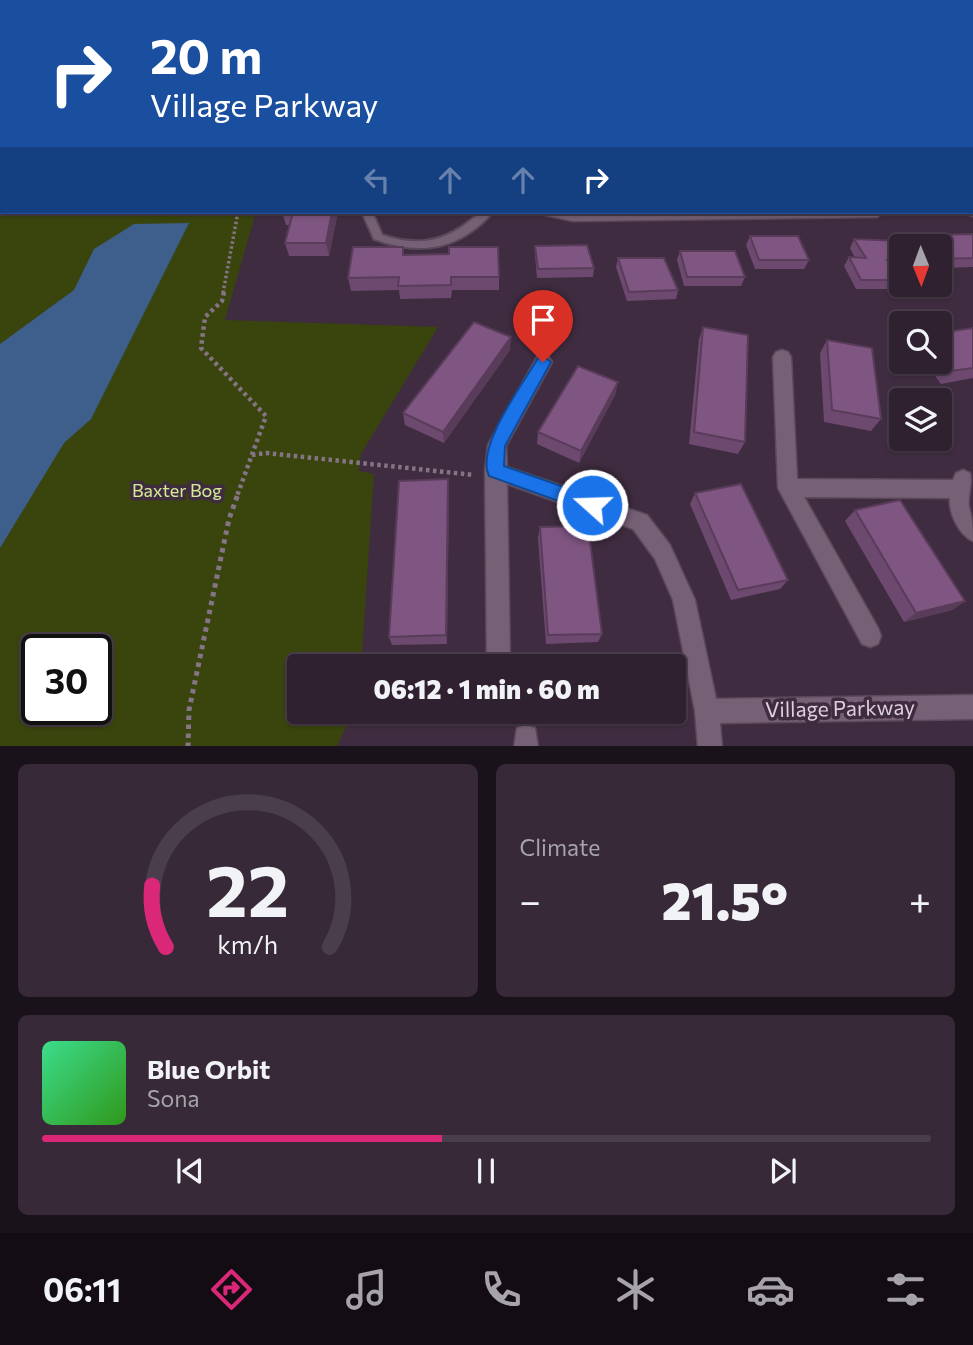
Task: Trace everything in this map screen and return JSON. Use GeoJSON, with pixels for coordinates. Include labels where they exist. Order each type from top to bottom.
{"type":"FeatureCollection","features":[{"type":"Feature","properties":{"kind":"street"},"geometry":{"type":"LineString","coordinates":[[562,214],[725,214]]}},
{"type":"Feature","properties":{"kind":"street"},"geometry":{"type":"LineString","coordinates":[[782,357],[788,488],[870,636]]}},
{"type":"Feature","properties":{"kind":"street"},"geometry":{"type":"LineString","coordinates":[[498,654],[495,471],[497,445],[543,362]]}},
{"type":"Feature","properties":{"kind":"street"},"geometry":{"type":"LineString","coordinates":[[495,471],[640,522],[663,552],[684,600],[707,711],[710,746]]}},
{"type":"Feature","properties":{"kind":"street"},"geometry":{"type":"LineString","coordinates":[[788,488],[962,484],[959,508],[973,531]]}},
{"type":"Feature","properties":{"kind":"street","name":"Village Parkway"},"geometry":{"type":"LineString","coordinates":[[707,711],[973,707]]}},
{"type":"Feature","properties":{"kind":"lane"},"geometry":{"type":"LineString","coordinates":[[368,214],[378,237],[398,245],[439,245],[466,231],[486,214]]}},
{"type":"Feature","properties":{"kind":"path"},"geometry":{"type":"LineString","coordinates":[[188,746],[189,710],[229,519],[266,416],[201,348],[205,317],[222,300],[238,214]]}},
{"type":"Feature","properties":{"kind":"path"},"geometry":{"type":"LineString","coordinates":[[252,455],[266,453],[473,475],[495,471]]}},
{"type":"Feature","properties":{"kind":"green space","name":"Baxter Bog"},"geometry":{"type":"Polygon","coordinates":[[[0,214],[255,214],[225,320],[438,327],[361,454],[359,471],[374,474],[362,654],[287,654],[287,724],[347,724],[337,746],[0,746],[0,214]]]}},
{"type":"Feature","properties":{"kind":"water"},"geometry":{"type":"Polygon","coordinates":[[[189,223],[91,419],[64,443],[0,548],[0,344],[74,290],[94,249],[134,224],[189,223]]]}},
{"type":"Feature","properties":{"kind":"building"},"geometry":{"type":"Polygon","coordinates":[[[292,214],[332,214],[326,243],[285,243],[292,214]]]}},
{"type":"Feature","properties":{"kind":"building"},"geometry":{"type":"Polygon","coordinates":[[[973,234],[973,258],[952,259],[952,235],[973,234]]]}},
{"type":"Feature","properties":{"kind":"building"},"geometry":{"type":"Polygon","coordinates":[[[750,236],[798,236],[809,260],[759,260],[750,236]]]}},
{"type":"Feature","properties":{"kind":"building"},"geometry":{"type":"Polygon","coordinates":[[[854,239],[889,241],[889,280],[861,280],[849,257],[866,258],[854,239]]]}},
{"type":"Feature","properties":{"kind":"building"},"geometry":{"type":"Polygon","coordinates":[[[587,245],[594,268],[538,269],[535,246],[587,245]]]}},
{"type":"Feature","properties":{"kind":"building"},"geometry":{"type":"Polygon","coordinates":[[[353,247],[403,247],[403,255],[449,254],[449,247],[498,247],[499,277],[451,277],[451,285],[398,286],[399,277],[348,278],[353,247]]]}},
{"type":"Feature","properties":{"kind":"building"},"geometry":{"type":"Polygon","coordinates":[[[680,251],[735,251],[745,277],[687,277],[680,251]]]}},
{"type":"Feature","properties":{"kind":"building"},"geometry":{"type":"Polygon","coordinates":[[[618,258],[664,258],[678,290],[629,292],[618,258]]]}},
{"type":"Feature","properties":{"kind":"building"},"geometry":{"type":"Polygon","coordinates":[[[474,322],[511,337],[443,432],[403,413],[474,322]]]}},
{"type":"Feature","properties":{"kind":"building"},"geometry":{"type":"Polygon","coordinates":[[[703,327],[748,335],[745,442],[694,432],[703,327]]]}},
{"type":"Feature","properties":{"kind":"building"},"geometry":{"type":"Polygon","coordinates":[[[973,328],[973,368],[952,371],[952,331],[973,328]]]}},
{"type":"Feature","properties":{"kind":"building"},"geometry":{"type":"Polygon","coordinates":[[[827,340],[872,348],[881,419],[832,410],[827,340]]]}},
{"type":"Feature","properties":{"kind":"building"},"geometry":{"type":"Polygon","coordinates":[[[578,366],[618,382],[581,451],[538,432],[578,366]]]}},
{"type":"Feature","properties":{"kind":"building"},"geometry":{"type":"Polygon","coordinates":[[[448,479],[446,635],[389,637],[399,481],[448,479]]]}},
{"type":"Feature","properties":{"kind":"building"},"geometry":{"type":"Polygon","coordinates":[[[741,484],[788,580],[738,590],[695,493],[741,484]]]}},
{"type":"Feature","properties":{"kind":"building"},"geometry":{"type":"Polygon","coordinates":[[[900,500],[965,601],[916,613],[855,510],[900,500]]]}},
{"type":"Feature","properties":{"kind":"building"},"geometry":{"type":"Polygon","coordinates":[[[588,526],[602,634],[548,635],[540,527],[588,526]]]}},
{"type":"Feature","properties":{"kind":"route"},"geometry":{"type":"LineString","coordinates":[[543,362],[497,445],[495,471],[592,505]]}}]}
